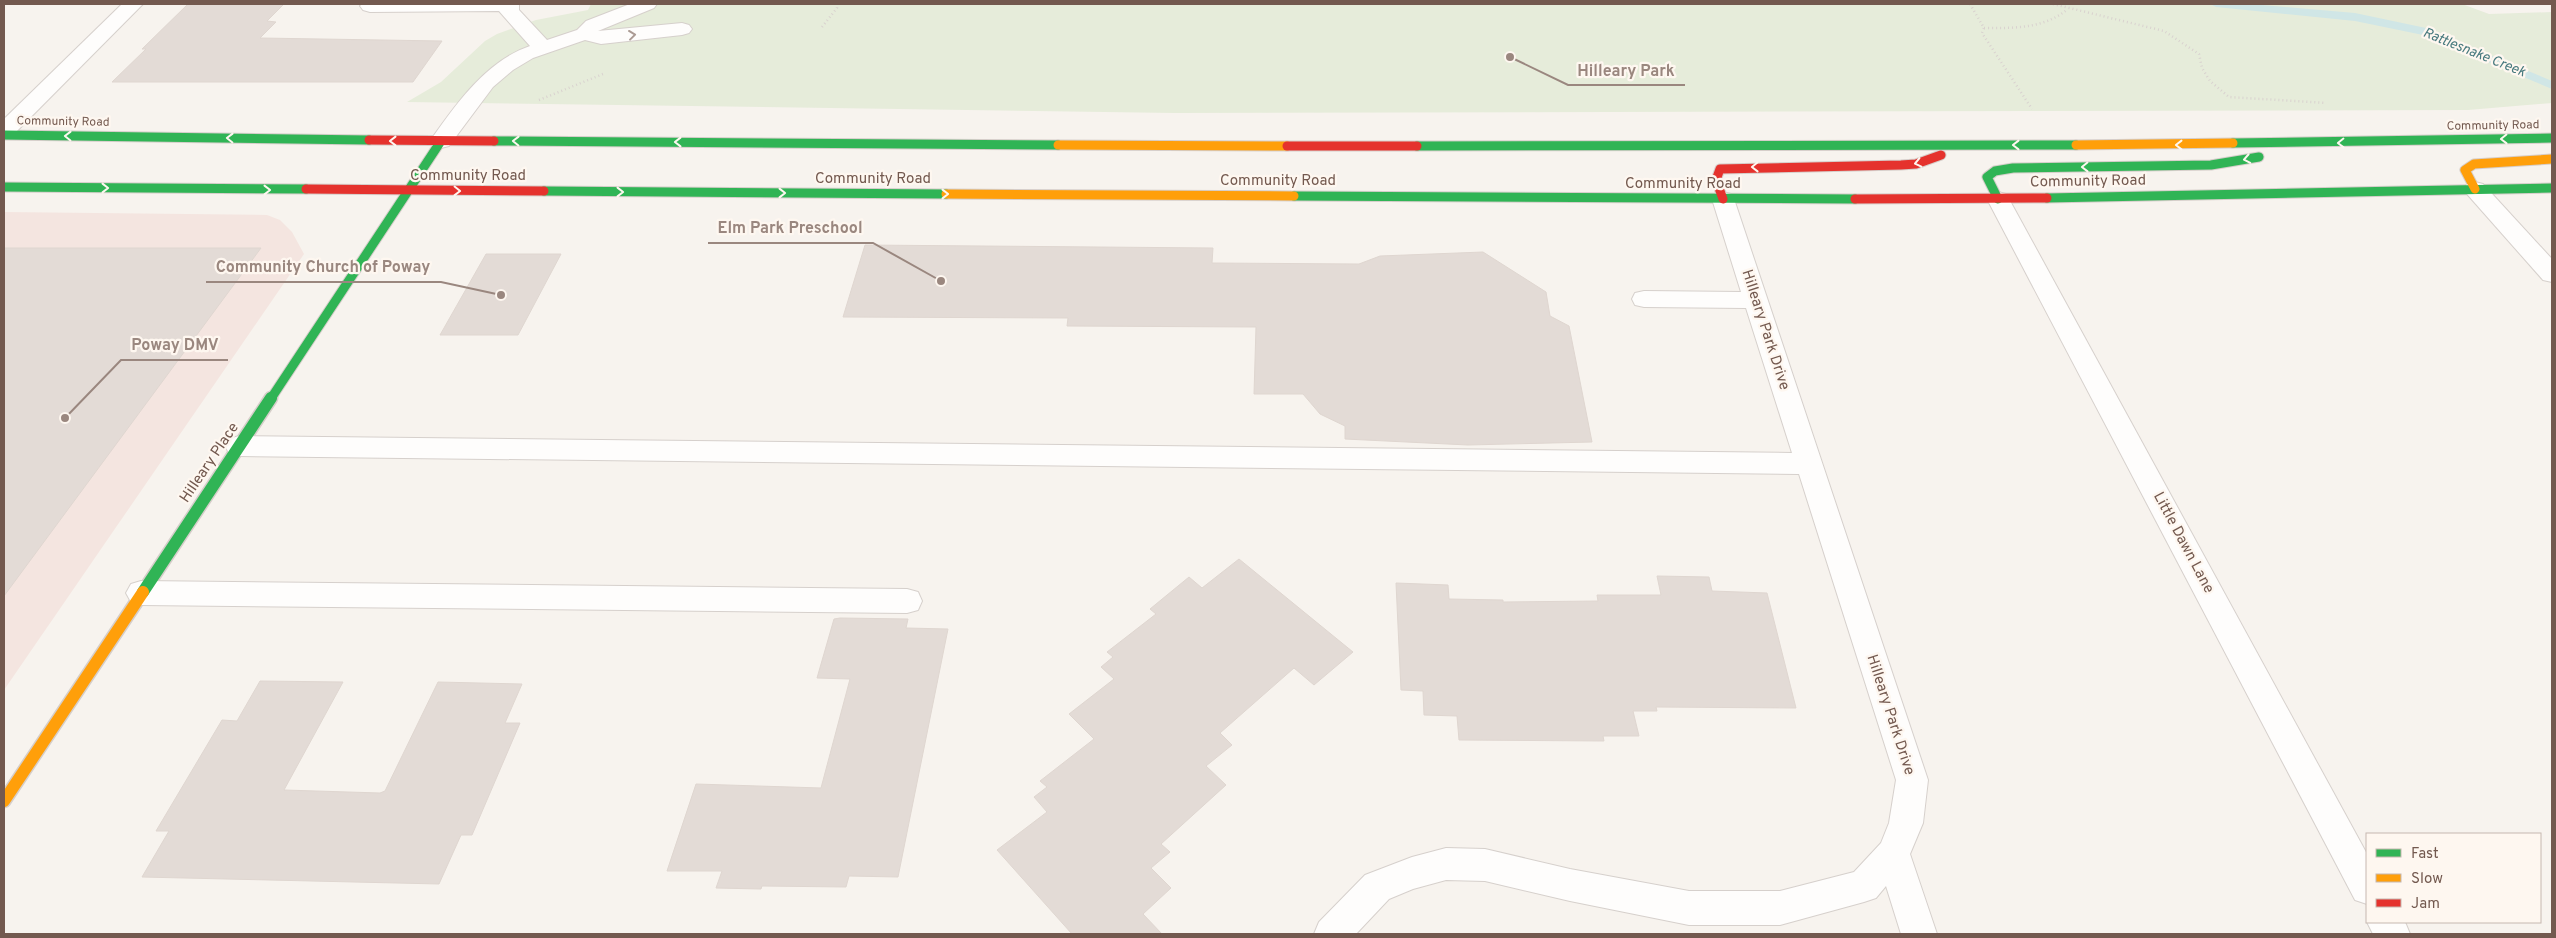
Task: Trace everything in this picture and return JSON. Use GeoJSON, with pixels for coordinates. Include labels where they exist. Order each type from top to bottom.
{"type":"FeatureCollection","features":[{"type":"Feature","properties":{"kind":"main road","name":"Community Road"},"geometry":{"type":"LineString","coordinates":[[4,135],[441,141],[1230,146],[1963,146],[2293,144],[2552,138]]}},
{"type":"Feature","properties":{"kind":"main road","name":"Hilleary Place"},"geometry":{"type":"LineString","coordinates":[[4,801],[441,141]]}},
{"type":"Feature","properties":{"kind":"main road"},"geometry":{"type":"LineString","coordinates":[[1998,199],[1987,177],[1995,171],[2030,168],[2211,166],[2273,154],[2293,144]]}},
{"type":"Feature","properties":{"kind":"main road"},"geometry":{"type":"LineString","coordinates":[[1723,199],[1716,181],[1717,173],[1720,169],[1916,164],[1963,146]]}},
{"type":"Feature","properties":{"kind":"main road"},"geometry":{"type":"LineString","coordinates":[[2475,189],[2464,170],[2474,164],[2552,159]]}},
{"type":"Feature","properties":{"kind":"main road","name":"Community Road"},"geometry":{"type":"LineString","coordinates":[[4,187],[1723,199],[1998,199],[2552,188]]}},
{"type":"Feature","properties":{"kind":"street"},"geometry":{"type":"LineString","coordinates":[[4,131],[133,4]]}},
{"type":"Feature","properties":{"kind":"street"},"geometry":{"type":"LineString","coordinates":[[370,6],[508,4],[513,16],[542,48]]}},
{"type":"Feature","properties":{"kind":"street"},"geometry":{"type":"LineString","coordinates":[[441,141],[495,74],[526,54],[584,34],[593,25],[647,4]]}},
{"type":"Feature","properties":{"kind":"street"},"geometry":{"type":"LineString","coordinates":[[584,34],[601,38],[682,29]]}},
{"type":"Feature","properties":{"kind":"street"},"geometry":{"type":"LineString","coordinates":[[2475,189],[2552,274]]}},
{"type":"Feature","properties":{"kind":"street","name":"Hilleary Park Drive"},"geometry":{"type":"LineString","coordinates":[[1332,934],[1377,887],[1412,872],[1446,864],[1485,865],[1570,885],[1689,908],[1780,908],[1864,886],[1893,854],[1906,823],[1912,780],[1723,199]]}},
{"type":"Feature","properties":{"kind":"street","name":"Little Dawn Lane"},"geometry":{"type":"LineString","coordinates":[[1998,199],[2366,886]]}},
{"type":"Feature","properties":{"kind":"street"},"geometry":{"type":"LineString","coordinates":[[1644,299],[1756,300]]}},
{"type":"Feature","properties":{"kind":"street"},"geometry":{"type":"LineString","coordinates":[[239,446],[1809,464]]}},
{"type":"Feature","properties":{"kind":"street"},"geometry":{"type":"LineString","coordinates":[[141,593],[908,601]]}},
{"type":"Feature","properties":{"kind":"street"},"geometry":{"type":"LineString","coordinates":[[1893,854],[1919,934]]}},
{"type":"Feature","properties":{"kind":"street"},"geometry":{"type":"LineString","coordinates":[[2386,923],[2392,934]]}},
{"type":"Feature","properties":{"kind":"path"},"geometry":{"type":"LineString","coordinates":[[822,27],[837,8],[837,4]]}},
{"type":"Feature","properties":{"kind":"path"},"geometry":{"type":"LineString","coordinates":[[1969,4],[1984,28],[1982,33],[2034,113]]}},
{"type":"Feature","properties":{"kind":"path"},"geometry":{"type":"LineString","coordinates":[[2053,4],[2164,31],[2188,42],[2199,54],[2202,68],[2210,81],[2229,97],[2328,104],[2364,142]]}},
{"type":"Feature","properties":{"kind":"path"},"geometry":{"type":"LineString","coordinates":[[1984,28],[2037,26],[2057,19],[2068,8]]}},
{"type":"Feature","properties":{"kind":"shaded area"},"geometry":{"type":"Polygon","coordinates":[[[4,212],[267,215],[280,220],[292,232],[304,254],[4,690],[4,212]]]}},
{"type":"Feature","properties":{"kind":"green space"},"geometry":{"type":"Polygon","coordinates":[[[591,4],[2462,4],[2489,14],[2552,12],[2552,103],[2468,110],[1175,113],[407,102],[441,82],[485,41],[497,34],[536,20],[588,10],[591,4]]]}},
{"type":"Feature","properties":{"kind":"building"},"geometry":{"type":"Polygon","coordinates":[[[188,4],[284,4],[267,21],[276,22],[260,38],[442,41],[413,82],[112,82],[146,49],[142,49],[188,4]]]}},
{"type":"Feature","properties":{"kind":"building"},"geometry":{"type":"Polygon","coordinates":[[[865,245],[1213,248],[1212,263],[1359,264],[1380,256],[1483,252],[1546,292],[1550,316],[1569,326],[1592,442],[1468,445],[1345,439],[1345,426],[1320,414],[1303,394],[1254,394],[1256,327],[1067,326],[1068,318],[843,317],[865,245]]]}},
{"type":"Feature","properties":{"kind":"building"},"geometry":{"type":"Polygon","coordinates":[[[4,248],[261,248],[4,596],[4,248]]]}},
{"type":"Feature","properties":{"kind":"building"},"geometry":{"type":"Polygon","coordinates":[[[486,254],[561,254],[518,335],[440,335],[486,254]]]}},
{"type":"Feature","properties":{"kind":"building"},"geometry":{"type":"Polygon","coordinates":[[[1239,559],[1353,652],[1314,685],[1294,668],[1220,733],[1232,745],[1206,766],[1226,785],[1161,844],[1170,852],[1151,868],[1171,888],[1143,914],[1162,934],[1072,934],[997,850],[1047,812],[1034,797],[1047,787],[1040,781],[1094,739],[1069,714],[1114,679],[1101,667],[1113,657],[1107,652],[1156,614],[1150,609],[1189,577],[1202,588],[1239,559]]]}},
{"type":"Feature","properties":{"kind":"building"},"geometry":{"type":"Polygon","coordinates":[[[1657,576],[1709,577],[1712,591],[1767,593],[1796,708],[1656,707],[1657,711],[1633,711],[1639,736],[1603,736],[1604,741],[1459,740],[1457,716],[1424,715],[1423,691],[1401,690],[1396,583],[1448,585],[1449,599],[1503,600],[1503,602],[1598,601],[1597,595],[1661,595],[1657,576]]]}},
{"type":"Feature","properties":{"kind":"building"},"geometry":{"type":"Polygon","coordinates":[[[834,619],[908,619],[906,628],[948,629],[898,877],[849,876],[846,887],[762,886],[761,889],[716,888],[722,871],[667,871],[696,784],[821,788],[850,679],[817,678],[834,619]]]}},
{"type":"Feature","properties":{"kind":"building"},"geometry":{"type":"Polygon","coordinates":[[[260,681],[343,682],[284,790],[380,793],[385,791],[438,682],[522,684],[505,723],[520,723],[472,835],[461,835],[439,884],[142,877],[169,831],[156,831],[222,720],[237,721],[260,681]]]}},
{"type":"Feature","properties":{"kind":"waterway","name":"Rattlesnake Creek"},"geometry":{"type":"LineString","coordinates":[[2216,4],[2355,17],[2426,32],[2552,85]]}},
{"type":"Feature","properties":{"kind":"traffic: fast"},"geometry":{"type":"LineString","coordinates":[[4,135],[369,140]]}},
{"type":"Feature","properties":{"kind":"traffic: fast"},"geometry":{"type":"LineString","coordinates":[[2233,143],[2552,138]]}},
{"type":"Feature","properties":{"kind":"traffic: fast"},"geometry":{"type":"LineString","coordinates":[[143,592],[441,141]]}},
{"type":"Feature","properties":{"kind":"traffic: fast"},"geometry":{"type":"LineString","coordinates":[[494,141],[1058,145]]}},
{"type":"Feature","properties":{"kind":"traffic: fast"},"geometry":{"type":"LineString","coordinates":[[1417,146],[2076,145]]}},
{"type":"Feature","properties":{"kind":"traffic: fast"},"geometry":{"type":"LineString","coordinates":[[1998,199],[1987,177],[1995,171],[2013,168],[2211,165],[2259,157]]}},
{"type":"Feature","properties":{"kind":"traffic: fast"},"geometry":{"type":"LineString","coordinates":[[4,187],[306,189]]}},
{"type":"Feature","properties":{"kind":"traffic: fast"},"geometry":{"type":"LineString","coordinates":[[2047,198],[2552,188]]}},
{"type":"Feature","properties":{"kind":"traffic: fast"},"geometry":{"type":"LineString","coordinates":[[544,191],[946,194]]}},
{"type":"Feature","properties":{"kind":"traffic: fast"},"geometry":{"type":"LineString","coordinates":[[1294,196],[1855,199]]}},
{"type":"Feature","properties":{"kind":"traffic: slow"},"geometry":{"type":"LineString","coordinates":[[2076,145],[2233,143]]}},
{"type":"Feature","properties":{"kind":"traffic: slow"},"geometry":{"type":"LineString","coordinates":[[1058,145],[1287,146]]}},
{"type":"Feature","properties":{"kind":"traffic: slow"},"geometry":{"type":"LineString","coordinates":[[2475,189],[2465,170],[2474,164],[2552,159]]}},
{"type":"Feature","properties":{"kind":"traffic: slow"},"geometry":{"type":"LineString","coordinates":[[946,194],[1294,196]]}},
{"type":"Feature","properties":{"kind":"traffic: slow"},"geometry":{"type":"LineString","coordinates":[[4,801],[143,592]]}},
{"type":"Feature","properties":{"kind":"traffic: jam"},"geometry":{"type":"LineString","coordinates":[[369,140],[494,141]]}},
{"type":"Feature","properties":{"kind":"traffic: jam"},"geometry":{"type":"LineString","coordinates":[[1287,146],[1417,146]]}},
{"type":"Feature","properties":{"kind":"traffic: jam"},"geometry":{"type":"LineString","coordinates":[[1723,199],[1716,180],[1720,169],[1901,165],[1916,164],[1941,155]]}},
{"type":"Feature","properties":{"kind":"traffic: jam"},"geometry":{"type":"LineString","coordinates":[[306,189],[544,191]]}},
{"type":"Feature","properties":{"kind":"traffic: jam"},"geometry":{"type":"LineString","coordinates":[[1855,199],[2047,198]]}},
{"type":"Feature","properties":{"kind":"place","name":"Hilleary Park"},"geometry":{"type":"Point","coordinates":[1510,57]}},
{"type":"Feature","properties":{"kind":"place","name":"Elm Park Preschool"},"geometry":{"type":"Point","coordinates":[941,281]}},
{"type":"Feature","properties":{"kind":"place","name":"Community Church of Poway"},"geometry":{"type":"Point","coordinates":[501,295]}},
{"type":"Feature","properties":{"kind":"place","name":"Poway DMV"},"geometry":{"type":"Point","coordinates":[65,418]}}]}
